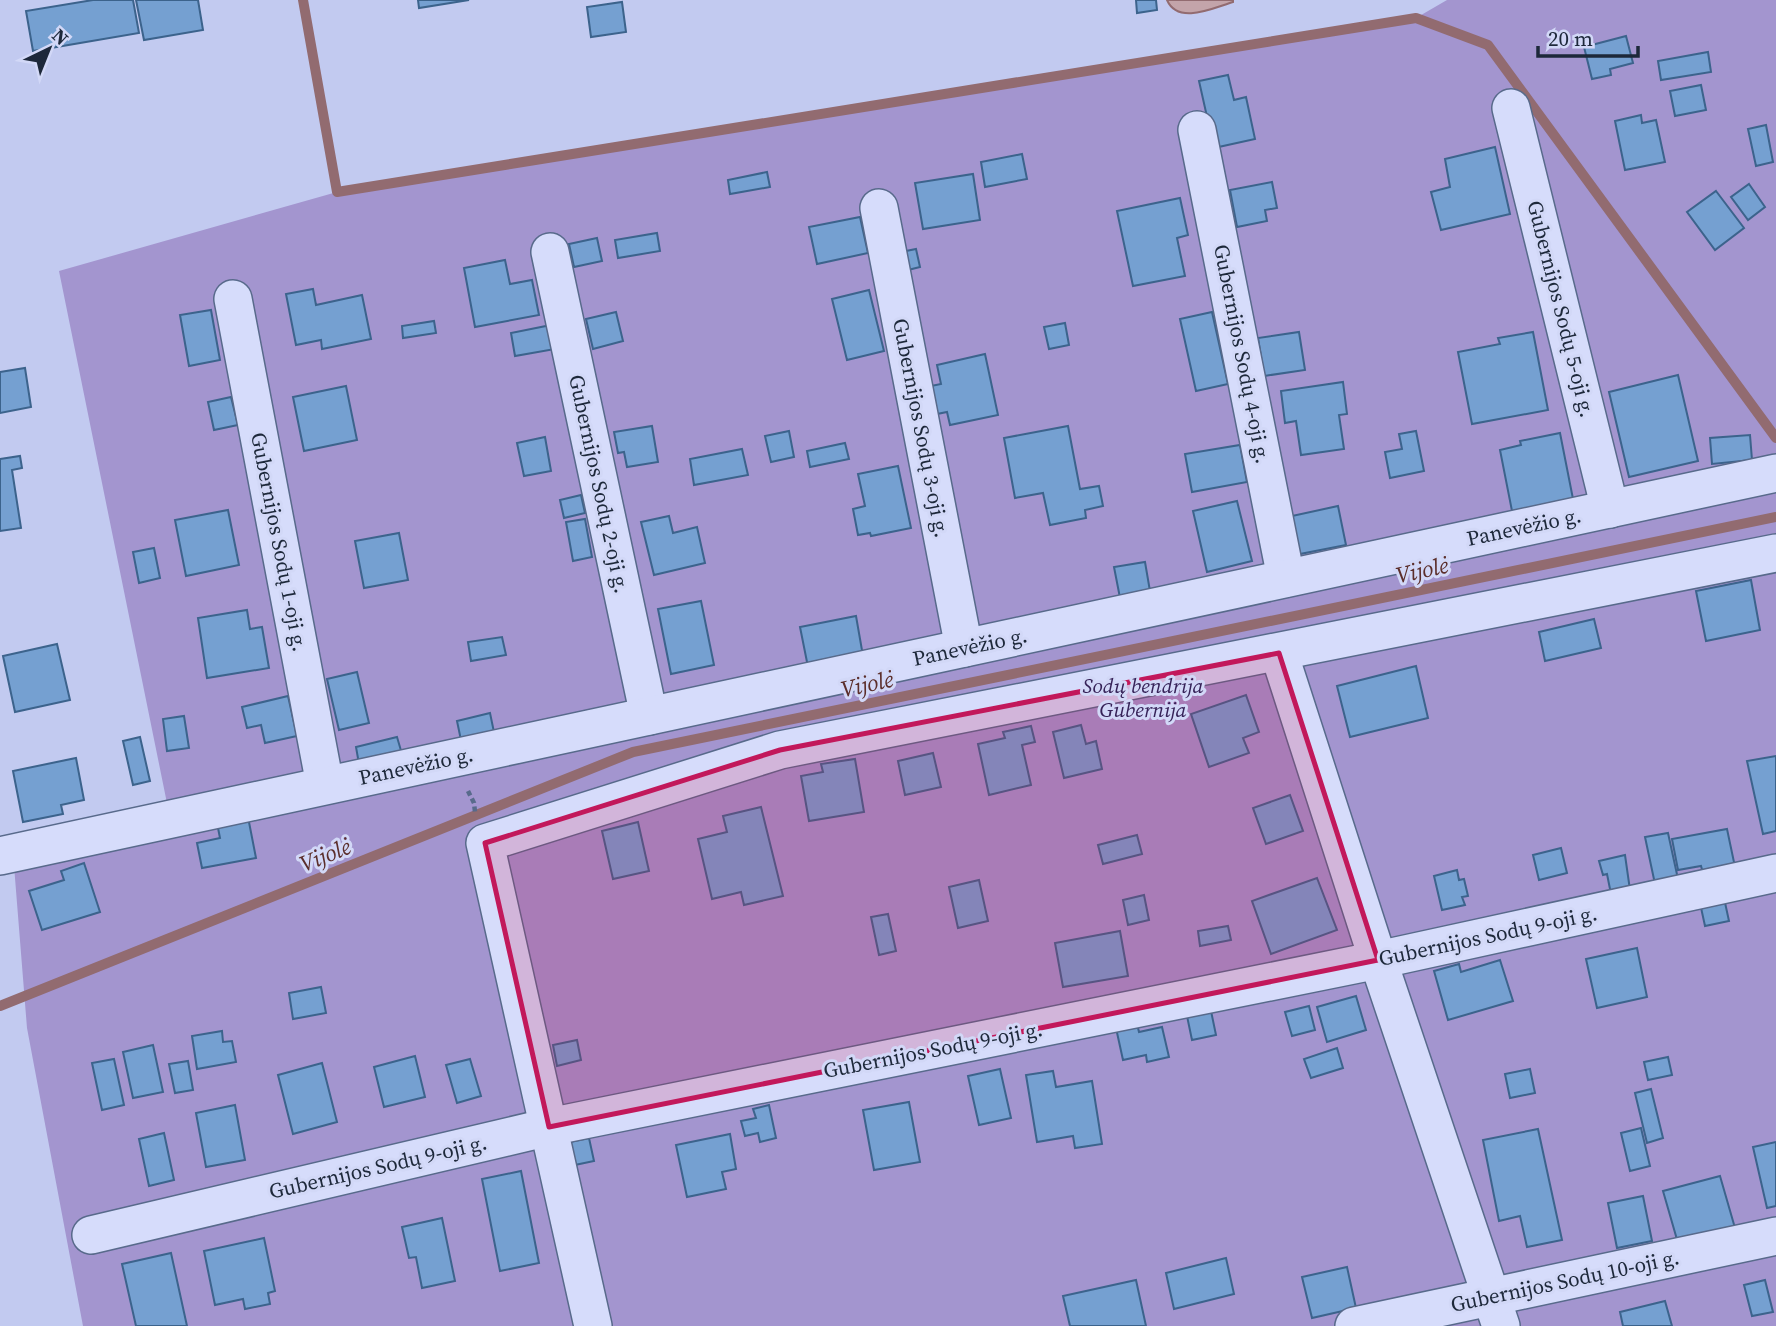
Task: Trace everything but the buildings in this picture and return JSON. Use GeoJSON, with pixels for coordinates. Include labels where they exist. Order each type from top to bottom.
{"type":"FeatureCollection","features":[{"type":"Feature","properties":{"kind":"street","name":"Gubernijos Sodų 5-oji g."},"geometry":{"type":"LineString","coordinates":[[1511,108],[1610,509]]}},
{"type":"Feature","properties":{"kind":"street","name":"Gubernijos Sodų 4-oji g."},"geometry":{"type":"LineString","coordinates":[[1197,130],[1286,579]]}},
{"type":"Feature","properties":{"kind":"street","name":"Gubernijos Sodų 3-oji g."},"geometry":{"type":"LineString","coordinates":[[879,208],[964,648]]}},
{"type":"Feature","properties":{"kind":"street","name":"Gubernijos Sodų 2-oji g."},"geometry":{"type":"LineString","coordinates":[[550,252],[649,716]]}},
{"type":"Feature","properties":{"kind":"street","name":"Gubernijos Sodų 1-oji g."},"geometry":{"type":"LineString","coordinates":[[233,299],[325,785]]}},
{"type":"Feature","properties":{"kind":"street","name":"Panevėžio g."},"geometry":{"type":"LineString","coordinates":[[0,856],[1776,473]]}},
{"type":"Feature","properties":{"kind":"street"},"geometry":{"type":"LineString","coordinates":[[593,1326],[485,843],[780,750],[1776,553]]}},
{"type":"Feature","properties":{"kind":"street"},"geometry":{"type":"LineString","coordinates":[[1279,653],[1378,960],[1497,1311]]}},
{"type":"Feature","properties":{"kind":"street","name":"Gubernijos Sodų 9-oji g."},"geometry":{"type":"LineString","coordinates":[[91,1235],[549,1127],[1378,960],[1776,873]]}},
{"type":"Feature","properties":{"kind":"street","name":"Gubernijos Sodų 10-oji g."},"geometry":{"type":"LineString","coordinates":[[1353,1326],[1497,1311],[1776,1236]]}},
{"type":"Feature","properties":{"kind":"highlighted area"},"geometry":{"type":"Polygon","coordinates":[[[1279,653],[1378,960],[549,1127],[485,843],[780,750],[1279,653]]]}},
{"type":"Feature","properties":{"kind":"green space","name":"Sodų bendrija Gubernija"},"geometry":{"type":"Polygon","coordinates":[[[1447,0],[1776,0],[1776,1326],[83,1326],[27,1028],[13,853],[170,818],[59,271],[337,192],[1416,18],[1447,0]]]}},
{"type":"Feature","properties":{"kind":"shaded area"},"geometry":{"type":"Polygon","coordinates":[[[1167,0],[1233,2],[1206,11],[1187,13],[1172,8],[1167,0]]]}},
{"type":"Feature","properties":{"kind":"waterway"},"geometry":{"type":"LineString","coordinates":[[303,0],[337,192],[1416,18],[1488,45],[1776,438]]}},
{"type":"Feature","properties":{"kind":"waterway","name":"Vijolė"},"geometry":{"type":"LineString","coordinates":[[0,1006],[633,752],[1776,517]]}}]}
